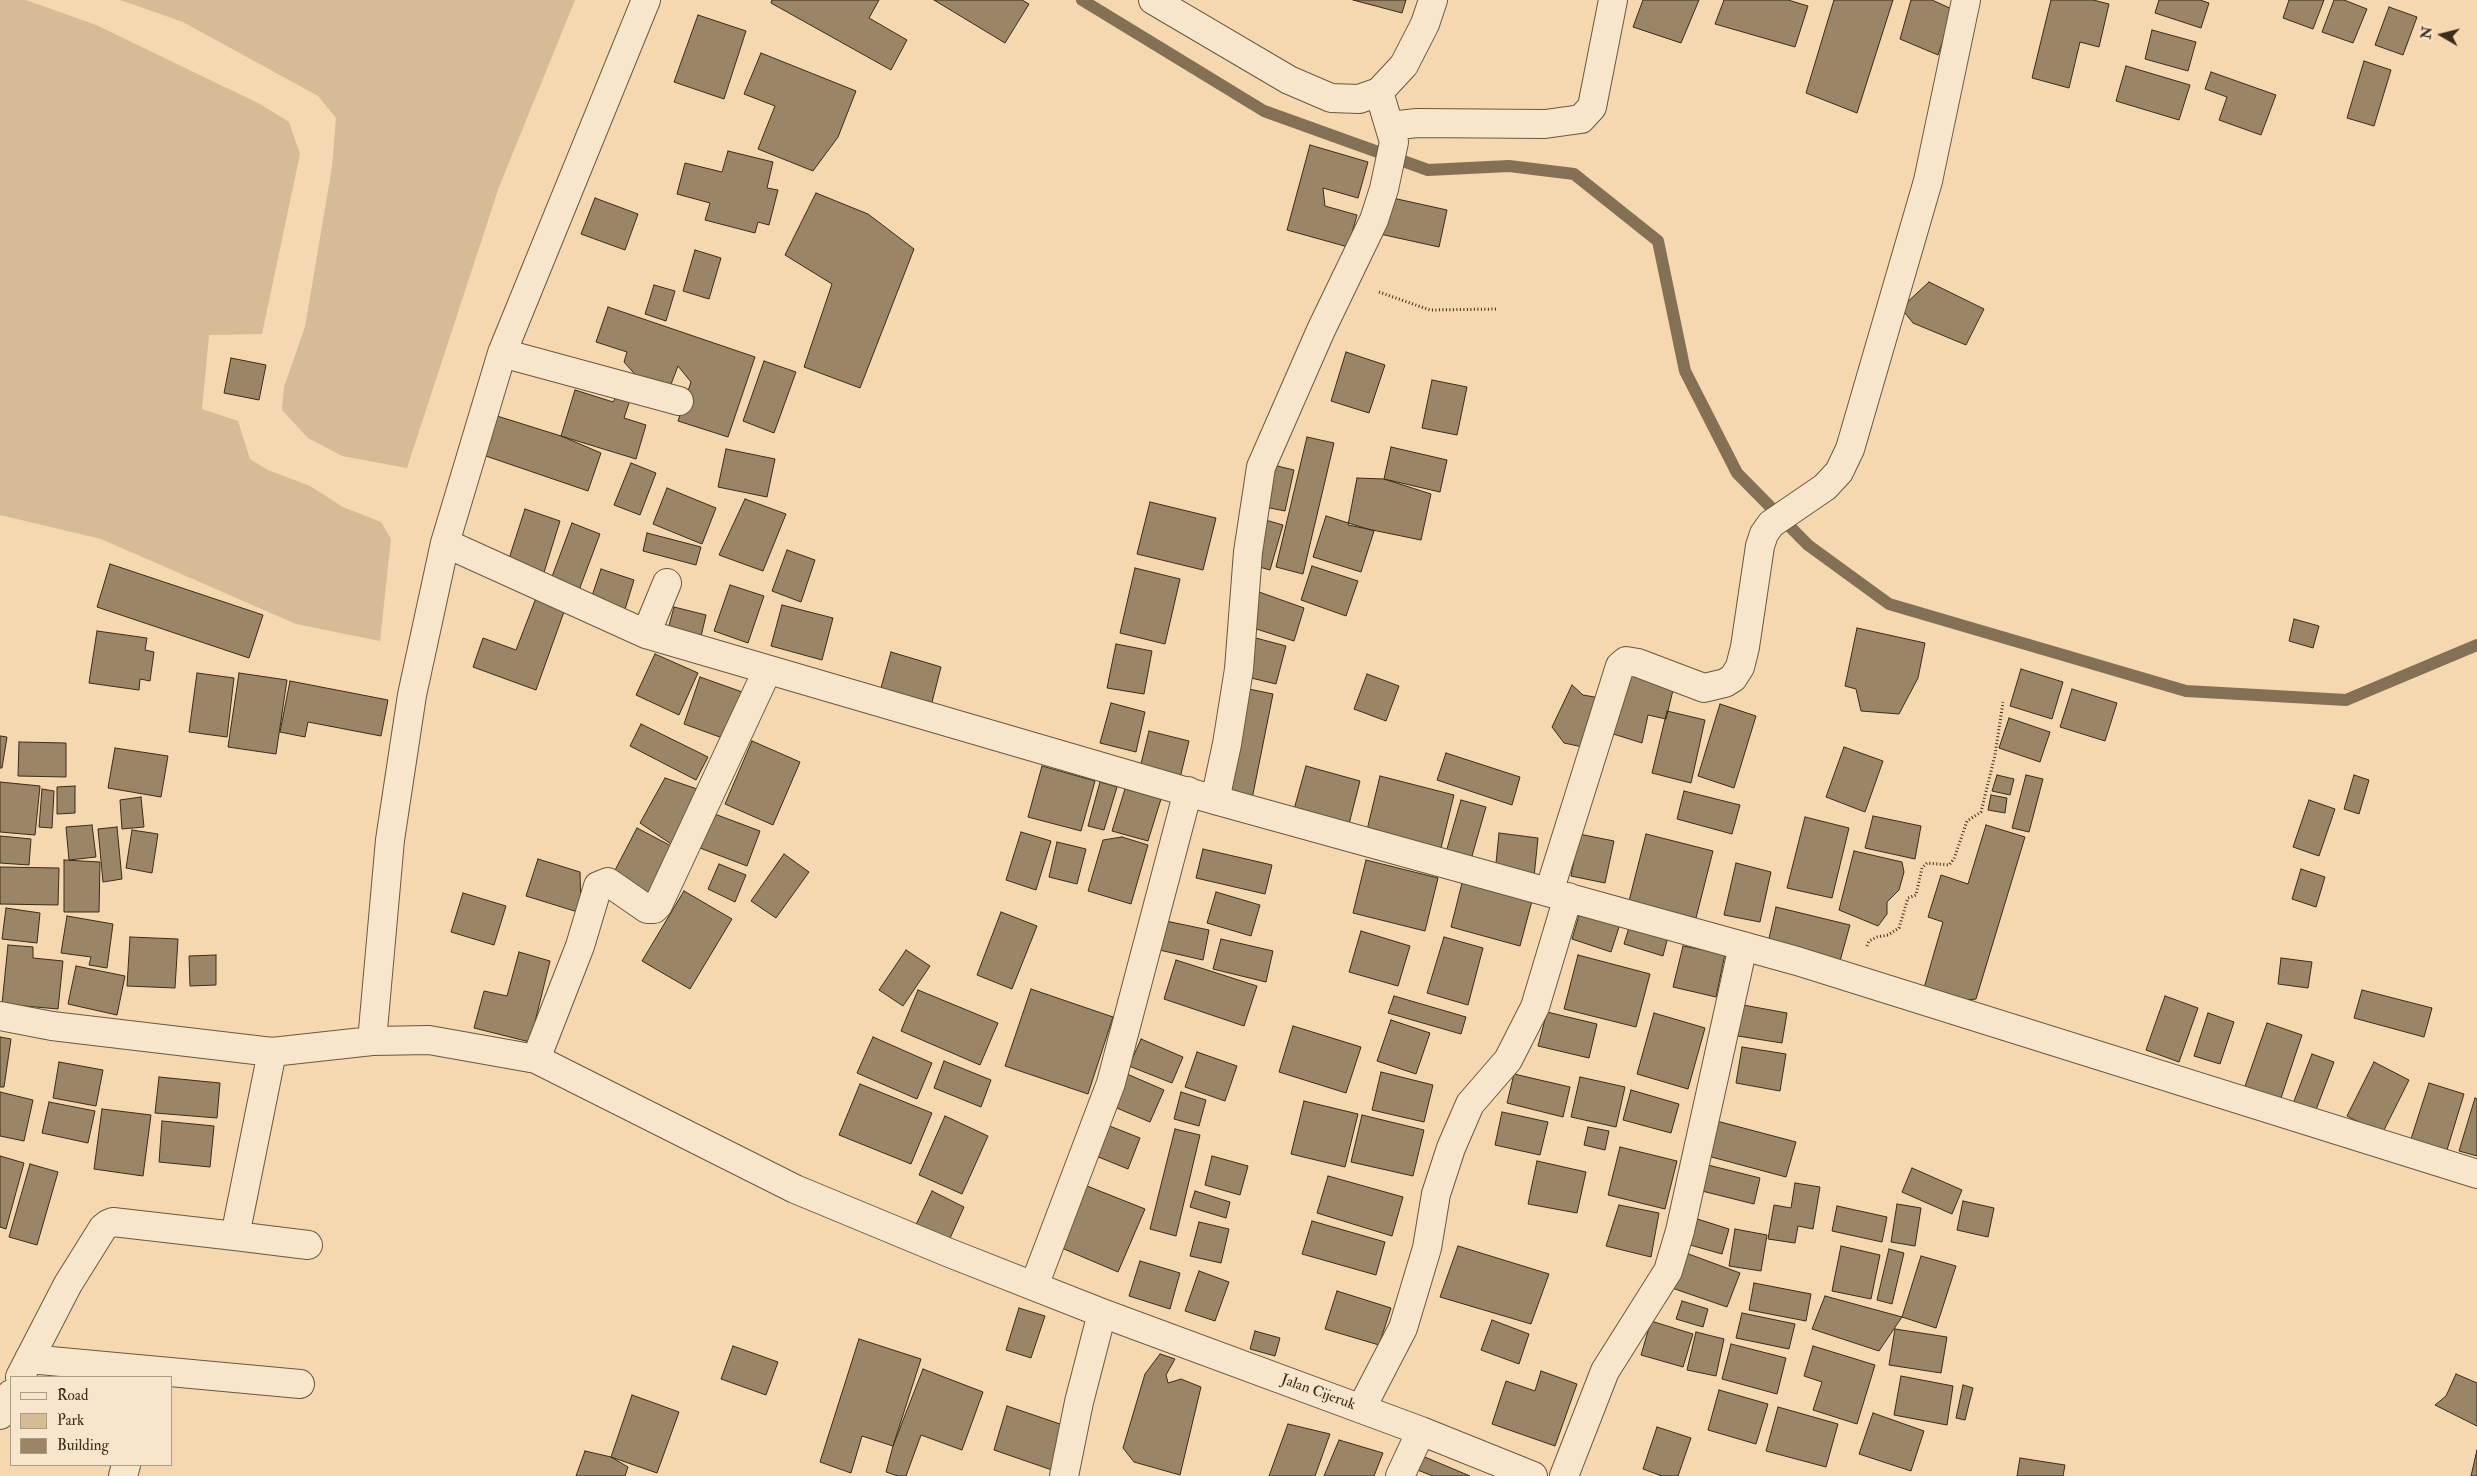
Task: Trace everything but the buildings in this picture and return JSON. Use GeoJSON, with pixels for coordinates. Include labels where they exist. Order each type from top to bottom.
{"type":"FeatureCollection","features":[{"type":"Feature","properties":{"kind":"street"},"geometry":{"type":"LineString","coordinates":[[372,1041],[392,830],[412,695],[445,543],[502,353],[646,0]]}},
{"type":"Feature","properties":{"kind":"street"},"geometry":{"type":"LineString","coordinates":[[1153,0],[1289,80],[1331,98],[1359,99],[1379,92],[1404,65],[1425,24],[1433,0]]}},
{"type":"Feature","properties":{"kind":"street"},"geometry":{"type":"LineString","coordinates":[[1392,134],[1416,123],[1545,124],[1581,119],[1592,107],[1613,0]]}},
{"type":"Feature","properties":{"kind":"street"},"geometry":{"type":"LineString","coordinates":[[1361,1409],[1402,1328],[1427,1248],[1436,1194],[1451,1148],[1470,1104],[1508,1060],[1536,1007],[1558,895],[1620,666],[1626,661],[1638,663],[1704,688],[1725,683],[1733,678],[1740,668],[1745,646],[1760,546],[1771,524],[1825,487],[1839,472],[1850,449],[1928,181],[1966,0]]}},
{"type":"Feature","properties":{"kind":"street"},"geometry":{"type":"LineString","coordinates":[[1215,800],[1239,669],[1248,552],[1261,467],[1374,220],[1390,169],[1392,134],[1379,92]]}},
{"type":"Feature","properties":{"kind":"street"},"geometry":{"type":"LineString","coordinates":[[502,353],[679,401]]}},
{"type":"Feature","properties":{"kind":"street"},"geometry":{"type":"LineString","coordinates":[[445,543],[646,634],[767,671],[1215,800],[1744,946],[2477,1174]]}},
{"type":"Feature","properties":{"kind":"street"},"geometry":{"type":"LineString","coordinates":[[646,634],[667,583]]}},
{"type":"Feature","properties":{"kind":"street"},"geometry":{"type":"LineString","coordinates":[[536,1060],[580,946],[598,886],[608,882],[647,909],[654,909],[658,905],[767,671]]}},
{"type":"Feature","properties":{"kind":"street"},"geometry":{"type":"LineString","coordinates":[[1034,1286],[1112,1083],[1188,791]]}},
{"type":"Feature","properties":{"kind":"street"},"geometry":{"type":"LineString","coordinates":[[1564,1476],[1605,1371],[1668,1271],[1680,1231],[1744,946]]}},
{"type":"Feature","properties":{"kind":"street","name":"Jalan Cijeruk"},"geometry":{"type":"LineString","coordinates":[[0,1016],[52,1026],[272,1052],[372,1041],[429,1040],[536,1060],[795,1189],[1102,1313],[1421,1431],[1533,1476]]}},
{"type":"Feature","properties":{"kind":"street"},"geometry":{"type":"LineString","coordinates":[[235,1236],[272,1052]]}},
{"type":"Feature","properties":{"kind":"street"},"geometry":{"type":"LineString","coordinates":[[300,1384],[157,1374],[24,1368],[68,1284],[103,1228],[108,1224],[113,1222],[308,1246]]}},
{"type":"Feature","properties":{"kind":"street"},"geometry":{"type":"LineString","coordinates":[[1064,1476],[1078,1402],[1102,1313]]}},
{"type":"Feature","properties":{"kind":"street"},"geometry":{"type":"LineString","coordinates":[[0,1415],[10,1396]]}},
{"type":"Feature","properties":{"kind":"street"},"geometry":{"type":"LineString","coordinates":[[1400,1476],[1421,1431]]}},
{"type":"Feature","properties":{"kind":"path"},"geometry":{"type":"LineString","coordinates":[[1345,280],[1430,310],[1498,309]]}},
{"type":"Feature","properties":{"kind":"path"},"geometry":{"type":"LineString","coordinates":[[1856,980],[1869,941],[1888,935],[1899,928],[1908,898],[1916,895],[1922,868],[1927,863],[1948,865],[1954,859],[1967,821],[1981,812],[1995,755],[2003,702]]}},
{"type":"Feature","properties":{"kind":"green space"},"geometry":{"type":"Polygon","coordinates":[[[0,0],[26,0],[96,25],[260,104],[289,122],[300,154],[262,334],[209,335],[202,409],[238,421],[250,459],[268,470],[310,486],[343,507],[381,522],[391,539],[380,641],[296,624],[101,539],[0,515],[0,0]]]}},
{"type":"Feature","properties":{"kind":"green space"},"geometry":{"type":"Polygon","coordinates":[[[120,0],[575,0],[499,187],[407,468],[342,456],[308,438],[282,410],[284,387],[305,327],[332,167],[336,118],[318,96],[183,22],[120,0]]]}},
{"type":"Feature","properties":{"kind":"waterway"},"geometry":{"type":"LineString","coordinates":[[1082,0],[1264,111],[1428,170],[1509,166],[1574,174],[1658,241],[1685,371],[1737,473],[1808,545],[1889,604],[2186,691],[2346,700],[2477,645]]}}]}
